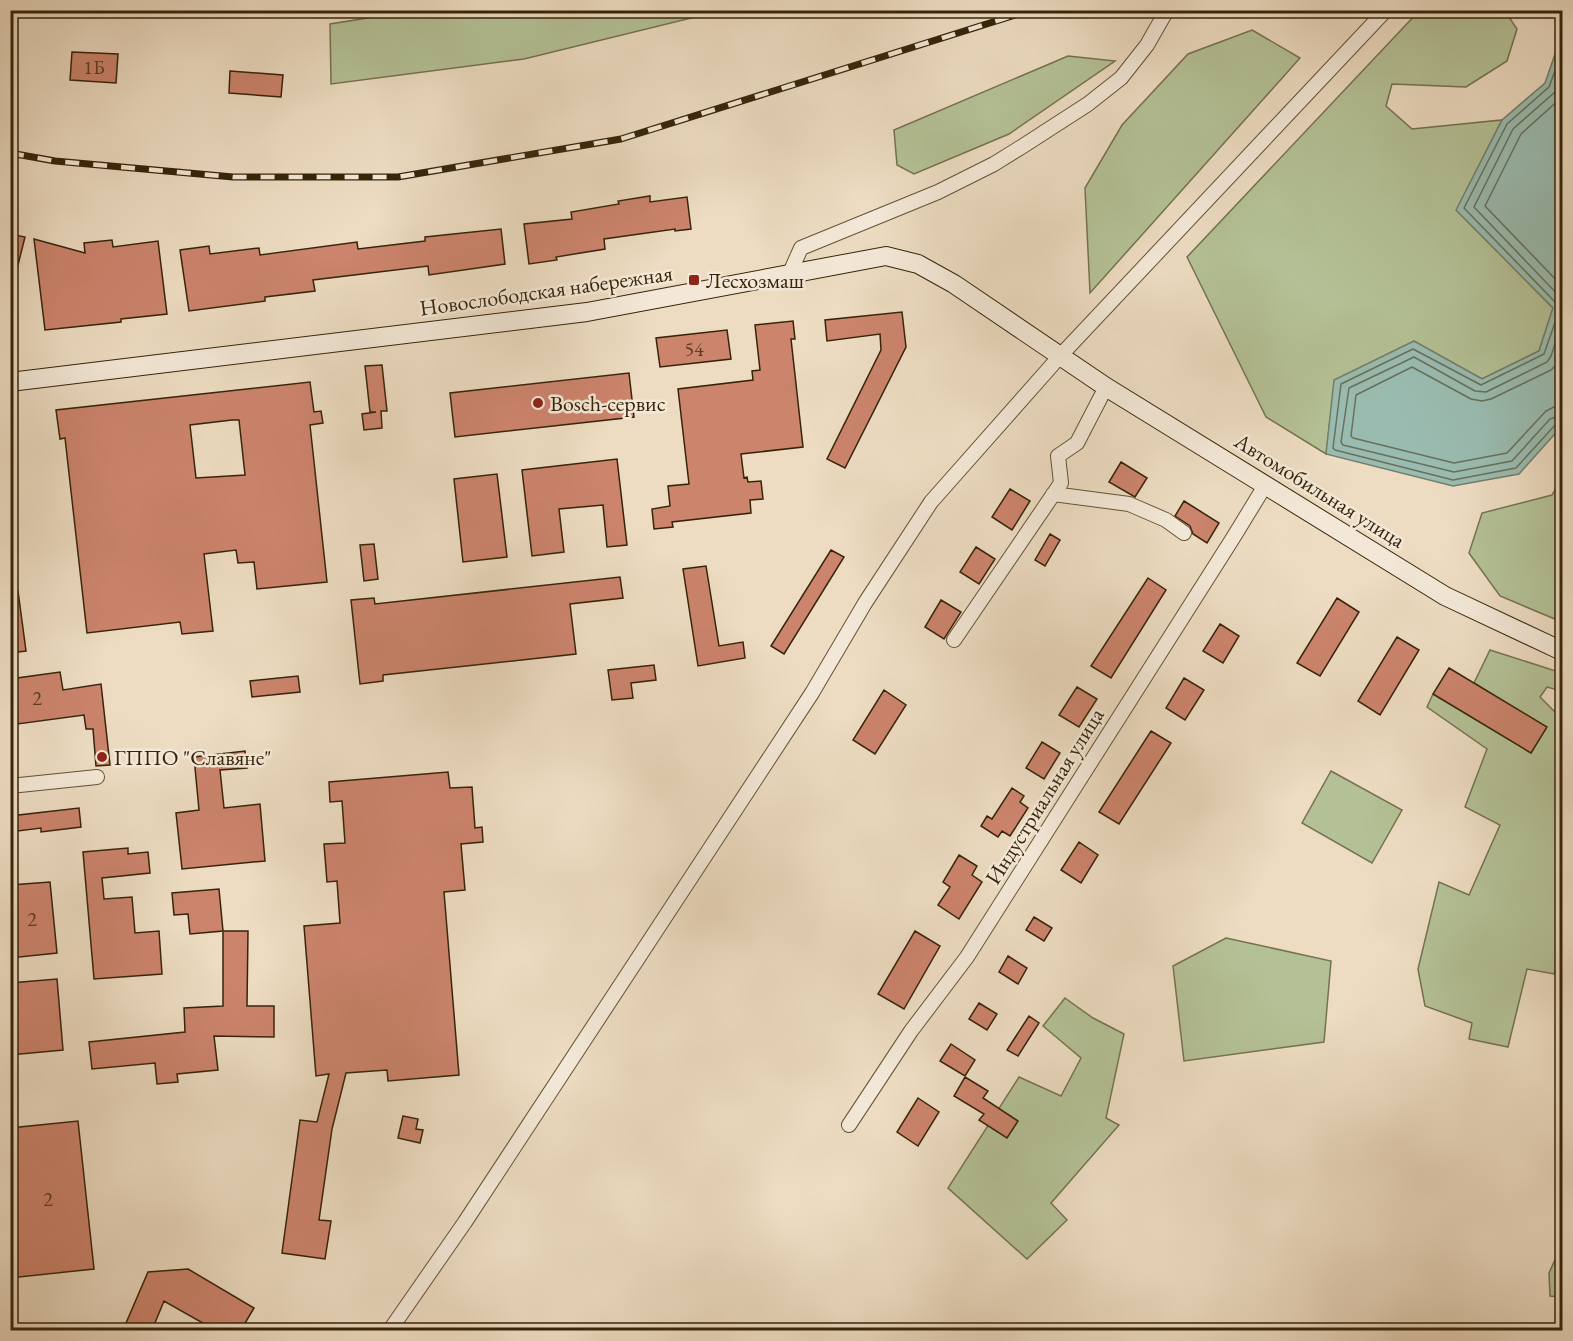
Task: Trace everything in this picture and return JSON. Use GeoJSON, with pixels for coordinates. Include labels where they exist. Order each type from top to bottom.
{"type":"FeatureCollection","features":[{"type":"Feature","properties":{"kind":"street"},"geometry":{"type":"LineString","coordinates":[[789,275],[801,248],[938,192],[994,164],[1088,104],[1121,78],[1148,45],[1167,10]]}},
{"type":"Feature","properties":{"kind":"street"},"geometry":{"type":"LineString","coordinates":[[390,1330],[472,1212],[799,713],[865,603],[931,502],[1061,355],[1386,10]]}},
{"type":"Feature","properties":{"kind":"street","name":"Новослободская набережная"},"geometry":{"type":"LineString","coordinates":[[10,382],[586,312],[886,256],[918,264],[954,284],[1061,355]]}},
{"type":"Feature","properties":{"kind":"street","name":"Автомобильная улица"},"geometry":{"type":"LineString","coordinates":[[1061,355],[1106,387],[1444,596],[1563,651]]}},
{"type":"Feature","properties":{"kind":"street"},"geometry":{"type":"LineString","coordinates":[[954,640],[1061,483],[1059,456],[1077,442],[1106,387]]}},
{"type":"Feature","properties":{"kind":"street","name":"Индустриальная улица"},"geometry":{"type":"LineString","coordinates":[[849,1125],[911,1031],[967,957],[1266,484]]}},
{"type":"Feature","properties":{"kind":"street"},"geometry":{"type":"LineString","coordinates":[[1053,494],[1129,504],[1166,520],[1184,533]]}},
{"type":"Feature","properties":{"kind":"street"},"geometry":{"type":"LineString","coordinates":[[10,786],[97,777]]}},
{"type":"Feature","properties":{"kind":"green space"},"geometry":{"type":"Polygon","coordinates":[[[418,10],[720,11],[524,59],[331,84],[330,24],[418,10]]]}},
{"type":"Feature","properties":{"kind":"green space"},"geometry":{"type":"Polygon","coordinates":[[[1419,11],[1505,11],[1517,29],[1507,61],[1466,87],[1392,84],[1386,106],[1412,129],[1502,120],[1457,210],[1553,308],[1539,351],[1482,379],[1414,341],[1335,380],[1326,454],[1266,417],[1187,257],[1419,11]]]}},
{"type":"Feature","properties":{"kind":"green space"},"geometry":{"type":"Polygon","coordinates":[[[1252,30],[1300,58],[1090,293],[1085,188],[1122,125],[1188,54],[1252,30]]]}},
{"type":"Feature","properties":{"kind":"green space"},"geometry":{"type":"Polygon","coordinates":[[[1068,56],[1115,61],[1009,134],[914,174],[897,165],[894,130],[1068,56]]]}},
{"type":"Feature","properties":{"kind":"green space"},"geometry":{"type":"Polygon","coordinates":[[[1562,477],[1562,622],[1500,596],[1469,553],[1482,513],[1552,495],[1562,477]]]}},
{"type":"Feature","properties":{"kind":"green space"},"geometry":{"type":"Polygon","coordinates":[[[1490,650],[1562,673],[1562,691],[1547,687],[1540,697],[1562,719],[1562,948],[1554,974],[1527,969],[1508,1047],[1469,1039],[1472,1023],[1425,1006],[1418,969],[1439,882],[1469,895],[1500,825],[1465,807],[1487,749],[1427,707],[1433,694],[1531,753],[1546,728],[1474,683],[1490,650]]]}},
{"type":"Feature","properties":{"kind":"green space"},"geometry":{"type":"Polygon","coordinates":[[[1331,771],[1402,810],[1372,863],[1302,823],[1331,771]]]}},
{"type":"Feature","properties":{"kind":"green space"},"geometry":{"type":"Polygon","coordinates":[[[1226,938],[1331,961],[1324,1042],[1184,1061],[1173,966],[1226,938]]]}},
{"type":"Feature","properties":{"kind":"green space"},"geometry":{"type":"Polygon","coordinates":[[[1065,998],[1093,1018],[1124,1034],[1106,1118],[1119,1125],[1051,1203],[1067,1220],[1027,1259],[948,1188],[1019,1077],[1061,1096],[1081,1058],[1043,1026],[1065,998]]]}},
{"type":"Feature","properties":{"kind":"green space"},"geometry":{"type":"Polygon","coordinates":[[[1562,1244],[1562,1297],[1550,1296],[1549,1273],[1562,1244]]]}},
{"type":"Feature","properties":{"kind":"water"},"geometry":{"type":"Polygon","coordinates":[[[1562,34],[1562,426],[1519,474],[1453,486],[1326,454],[1334,380],[1414,341],[1482,379],[1539,351],[1553,308],[1456,210],[1502,120],[1545,83],[1562,34]]]}},
{"type":"Feature","properties":{"kind":"building"},"geometry":{"type":"Polygon","coordinates":[[[72,52],[118,54],[116,83],[70,80],[72,52]]]}},
{"type":"Feature","properties":{"kind":"building"},"geometry":{"type":"Polygon","coordinates":[[[230,71],[283,75],[281,97],[229,93],[230,71]]]}},
{"type":"Feature","properties":{"kind":"building"},"geometry":{"type":"Polygon","coordinates":[[[650,196],[650,202],[687,197],[691,229],[675,231],[675,229],[604,239],[605,249],[529,264],[524,224],[572,219],[571,212],[650,196]]]}},
{"type":"Feature","properties":{"kind":"building"},"geometry":{"type":"Polygon","coordinates":[[[501,229],[505,264],[429,275],[428,266],[313,280],[315,291],[265,297],[265,301],[189,311],[180,250],[209,246],[210,254],[259,248],[260,255],[357,242],[358,249],[425,241],[425,237],[501,229]]]}},
{"type":"Feature","properties":{"kind":"building"},"geometry":{"type":"Polygon","coordinates":[[[10,234],[25,237],[15,277],[10,277],[10,234]]]}},
{"type":"Feature","properties":{"kind":"building"},"geometry":{"type":"Polygon","coordinates":[[[34,239],[85,253],[84,243],[112,240],[113,247],[158,241],[167,314],[121,319],[121,322],[45,330],[34,239]]]}},
{"type":"Feature","properties":{"kind":"building"},"geometry":{"type":"Polygon","coordinates":[[[902,312],[906,347],[845,468],[827,459],[881,350],[880,334],[827,341],[825,320],[902,312]]]}},
{"type":"Feature","properties":{"kind":"building"},"geometry":{"type":"Polygon","coordinates":[[[793,321],[795,339],[791,339],[803,447],[741,454],[744,478],[747,477],[748,482],[761,481],[763,499],[750,500],[751,513],[672,522],[673,527],[654,529],[652,509],[670,506],[668,486],[689,484],[678,389],[753,380],[752,371],[760,370],[755,325],[793,321]]]}},
{"type":"Feature","properties":{"kind":"building"},"geometry":{"type":"Polygon","coordinates":[[[727,330],[731,359],[660,367],[656,338],[727,330]]]}},
{"type":"Feature","properties":{"kind":"building"},"geometry":{"type":"Polygon","coordinates":[[[382,365],[387,411],[381,411],[382,428],[364,430],[362,414],[376,412],[370,412],[365,366],[382,365]]]}},
{"type":"Feature","properties":{"kind":"building"},"geometry":{"type":"Polygon","coordinates":[[[629,373],[634,417],[455,437],[450,393],[629,373]]]}},
{"type":"Feature","properties":{"kind":"building"},"geometry":{"type":"Polygon","coordinates":[[[310,382],[314,412],[321,411],[323,423],[310,425],[327,582],[257,589],[254,562],[238,563],[236,550],[204,554],[213,631],[182,634],[180,622],[87,633],[65,438],[60,439],[56,410],[310,382]],[[239,420],[190,425],[196,478],[245,475],[239,420]]]}},
{"type":"Feature","properties":{"kind":"building"},"geometry":{"type":"Polygon","coordinates":[[[617,459],[627,545],[607,547],[603,505],[559,509],[564,552],[532,556],[522,470],[617,459]]]}},
{"type":"Feature","properties":{"kind":"building"},"geometry":{"type":"Polygon","coordinates":[[[1121,462],[1147,478],[1135,497],[1109,482],[1121,462]]]}},
{"type":"Feature","properties":{"kind":"building"},"geometry":{"type":"Polygon","coordinates":[[[497,474],[507,557],[463,562],[454,479],[497,474]]]}},
{"type":"Feature","properties":{"kind":"building"},"geometry":{"type":"Polygon","coordinates":[[[1010,489],[1030,501],[1012,530],[992,517],[1010,489]]]}},
{"type":"Feature","properties":{"kind":"building"},"geometry":{"type":"Polygon","coordinates":[[[1184,501],[1219,523],[1207,543],[1193,534],[1190,526],[1175,516],[1184,501]]]}},
{"type":"Feature","properties":{"kind":"building"},"geometry":{"type":"Polygon","coordinates":[[[1050,534],[1060,540],[1045,566],[1035,560],[1050,534]]]}},
{"type":"Feature","properties":{"kind":"building"},"geometry":{"type":"Polygon","coordinates":[[[374,544],[378,579],[364,581],[360,545],[374,544]]]}},
{"type":"Feature","properties":{"kind":"building"},"geometry":{"type":"Polygon","coordinates":[[[976,547],[995,559],[979,584],[960,572],[976,547]]]}},
{"type":"Feature","properties":{"kind":"building"},"geometry":{"type":"Polygon","coordinates":[[[831,550],[844,557],[784,654],[771,646],[831,550]]]}},
{"type":"Feature","properties":{"kind":"building"},"geometry":{"type":"Polygon","coordinates":[[[706,566],[719,646],[743,642],[745,658],[698,666],[683,569],[706,566]]]}},
{"type":"Feature","properties":{"kind":"building"},"geometry":{"type":"Polygon","coordinates":[[[620,577],[623,598],[570,604],[576,654],[383,675],[383,681],[360,684],[351,600],[374,598],[375,604],[620,577]]]}},
{"type":"Feature","properties":{"kind":"building"},"geometry":{"type":"Polygon","coordinates":[[[1148,578],[1166,590],[1111,678],[1091,666],[1148,578]]]}},
{"type":"Feature","properties":{"kind":"building"},"geometry":{"type":"Polygon","coordinates":[[[18,591],[26,651],[10,653],[10,592],[18,591]]]}},
{"type":"Feature","properties":{"kind":"building"},"geometry":{"type":"Polygon","coordinates":[[[1337,598],[1359,612],[1320,676],[1297,663],[1337,598]]]}},
{"type":"Feature","properties":{"kind":"building"},"geometry":{"type":"Polygon","coordinates":[[[941,600],[961,612],[944,639],[925,627],[941,600]]]}},
{"type":"Feature","properties":{"kind":"building"},"geometry":{"type":"Polygon","coordinates":[[[1220,624],[1239,636],[1223,663],[1203,651],[1220,624]]]}},
{"type":"Feature","properties":{"kind":"building"},"geometry":{"type":"Polygon","coordinates":[[[1397,637],[1419,650],[1380,715],[1358,701],[1397,637]]]}},
{"type":"Feature","properties":{"kind":"building"},"geometry":{"type":"Polygon","coordinates":[[[654,665],[656,680],[631,683],[633,698],[612,700],[608,670],[654,665]]]}},
{"type":"Feature","properties":{"kind":"building"},"geometry":{"type":"Polygon","coordinates":[[[1449,668],[1547,727],[1531,753],[1433,694],[1449,668]]]}},
{"type":"Feature","properties":{"kind":"building"},"geometry":{"type":"Polygon","coordinates":[[[60,672],[63,690],[101,684],[110,765],[96,766],[93,729],[86,729],[84,715],[10,725],[10,679],[60,672]]]}},
{"type":"Feature","properties":{"kind":"building"},"geometry":{"type":"Polygon","coordinates":[[[298,676],[300,692],[252,697],[250,681],[298,676]]]}},
{"type":"Feature","properties":{"kind":"building"},"geometry":{"type":"Polygon","coordinates":[[[1184,678],[1204,690],[1185,720],[1166,708],[1184,678]]]}},
{"type":"Feature","properties":{"kind":"building"},"geometry":{"type":"Polygon","coordinates":[[[1077,687],[1097,699],[1079,727],[1059,715],[1077,687]]]}},
{"type":"Feature","properties":{"kind":"building"},"geometry":{"type":"Polygon","coordinates":[[[884,690],[906,705],[875,754],[853,740],[884,690]]]}},
{"type":"Feature","properties":{"kind":"building"},"geometry":{"type":"Polygon","coordinates":[[[1151,731],[1171,743],[1119,824],[1099,812],[1151,731]]]}},
{"type":"Feature","properties":{"kind":"building"},"geometry":{"type":"Polygon","coordinates":[[[1042,742],[1060,753],[1044,779],[1026,768],[1042,742]]]}},
{"type":"Feature","properties":{"kind":"building"},"geometry":{"type":"Polygon","coordinates":[[[245,751],[247,768],[220,770],[224,808],[260,804],[265,861],[182,869],[176,813],[199,810],[194,757],[245,751]]]}},
{"type":"Feature","properties":{"kind":"building"},"geometry":{"type":"Polygon","coordinates":[[[448,772],[450,788],[472,787],[475,828],[482,827],[483,842],[461,844],[465,890],[444,892],[459,1075],[388,1081],[387,1070],[346,1073],[332,1129],[319,1220],[331,1221],[325,1259],[282,1253],[300,1120],[317,1122],[329,1074],[316,1076],[304,926],[340,923],[337,881],[327,882],[324,844],[345,843],[342,801],[330,802],[329,782],[448,772]]]}},
{"type":"Feature","properties":{"kind":"building"},"geometry":{"type":"Polygon","coordinates":[[[1012,788],[1024,796],[1020,802],[1028,808],[1010,836],[1002,831],[998,837],[981,826],[987,816],[992,819],[1012,788]]]}},
{"type":"Feature","properties":{"kind":"building"},"geometry":{"type":"Polygon","coordinates":[[[79,808],[81,827],[41,832],[41,828],[10,832],[10,816],[79,808]]]}},
{"type":"Feature","properties":{"kind":"building"},"geometry":{"type":"Polygon","coordinates":[[[1079,842],[1098,855],[1081,883],[1061,870],[1079,842]]]}},
{"type":"Feature","properties":{"kind":"building"},"geometry":{"type":"Polygon","coordinates":[[[128,848],[128,854],[148,852],[150,873],[102,878],[104,899],[132,897],[135,933],[159,931],[162,974],[94,979],[83,852],[128,848]]]}},
{"type":"Feature","properties":{"kind":"building"},"geometry":{"type":"Polygon","coordinates":[[[959,855],[977,866],[972,875],[982,882],[959,919],[938,905],[950,887],[943,882],[959,855]]]}},
{"type":"Feature","properties":{"kind":"building"},"geometry":{"type":"Polygon","coordinates":[[[50,882],[57,953],[10,958],[10,885],[50,882]]]}},
{"type":"Feature","properties":{"kind":"building"},"geometry":{"type":"Polygon","coordinates":[[[219,889],[223,931],[190,934],[188,914],[174,915],[172,893],[219,889]]]}},
{"type":"Feature","properties":{"kind":"building"},"geometry":{"type":"Polygon","coordinates":[[[1034,917],[1052,928],[1044,941],[1026,930],[1034,917]]]}},
{"type":"Feature","properties":{"kind":"building"},"geometry":{"type":"Polygon","coordinates":[[[223,931],[248,931],[247,1006],[274,1006],[274,1037],[214,1036],[218,1070],[177,1074],[178,1082],[157,1084],[155,1063],[92,1069],[89,1042],[185,1032],[184,1008],[223,1006],[223,931]]]}},
{"type":"Feature","properties":{"kind":"building"},"geometry":{"type":"Polygon","coordinates":[[[915,931],[940,946],[904,1009],[878,994],[915,931]]]}},
{"type":"Feature","properties":{"kind":"building"},"geometry":{"type":"Polygon","coordinates":[[[1008,956],[1027,968],[1018,984],[999,972],[1008,956]]]}},
{"type":"Feature","properties":{"kind":"building"},"geometry":{"type":"Polygon","coordinates":[[[57,979],[63,1050],[10,1055],[10,983],[57,979]]]}},
{"type":"Feature","properties":{"kind":"building"},"geometry":{"type":"Polygon","coordinates":[[[979,1003],[997,1014],[987,1030],[969,1019],[979,1003]]]}},
{"type":"Feature","properties":{"kind":"building"},"geometry":{"type":"Polygon","coordinates":[[[1029,1016],[1039,1023],[1018,1056],[1007,1050],[1029,1016]]]}},
{"type":"Feature","properties":{"kind":"building"},"geometry":{"type":"Polygon","coordinates":[[[951,1044],[975,1060],[965,1076],[940,1061],[951,1044]]]}},
{"type":"Feature","properties":{"kind":"building"},"geometry":{"type":"Polygon","coordinates":[[[965,1077],[988,1091],[983,1098],[1018,1121],[1007,1138],[979,1120],[984,1114],[954,1096],[965,1077]]]}},
{"type":"Feature","properties":{"kind":"building"},"geometry":{"type":"Polygon","coordinates":[[[918,1098],[939,1112],[918,1146],[897,1132],[918,1098]]]}},
{"type":"Feature","properties":{"kind":"building"},"geometry":{"type":"Polygon","coordinates":[[[403,1116],[418,1119],[416,1129],[423,1130],[420,1143],[398,1138],[403,1116]]]}},
{"type":"Feature","properties":{"kind":"building"},"geometry":{"type":"Polygon","coordinates":[[[78,1121],[94,1269],[10,1278],[10,1128],[78,1121]]]}},
{"type":"Feature","properties":{"kind":"building"},"geometry":{"type":"Polygon","coordinates":[[[188,1269],[254,1308],[241,1330],[215,1330],[164,1301],[152,1330],[123,1330],[148,1272],[188,1269]]]}},
{"type":"Feature","properties":{"kind":"railway"},"geometry":{"type":"LineString","coordinates":[[10,153],[55,161],[233,177],[398,177],[621,139],[1031,10]]}},
{"type":"Feature","properties":{"kind":"place","name":"Лесхозмаш"},"geometry":{"type":"Point","coordinates":[694,280]}},
{"type":"Feature","properties":{"kind":"place","name":"Bosch-сервис"},"geometry":{"type":"Point","coordinates":[538,403]}},
{"type":"Feature","properties":{"kind":"place","name":"ГППО \"Славяне\""},"geometry":{"type":"Point","coordinates":[102,757]}}]}
